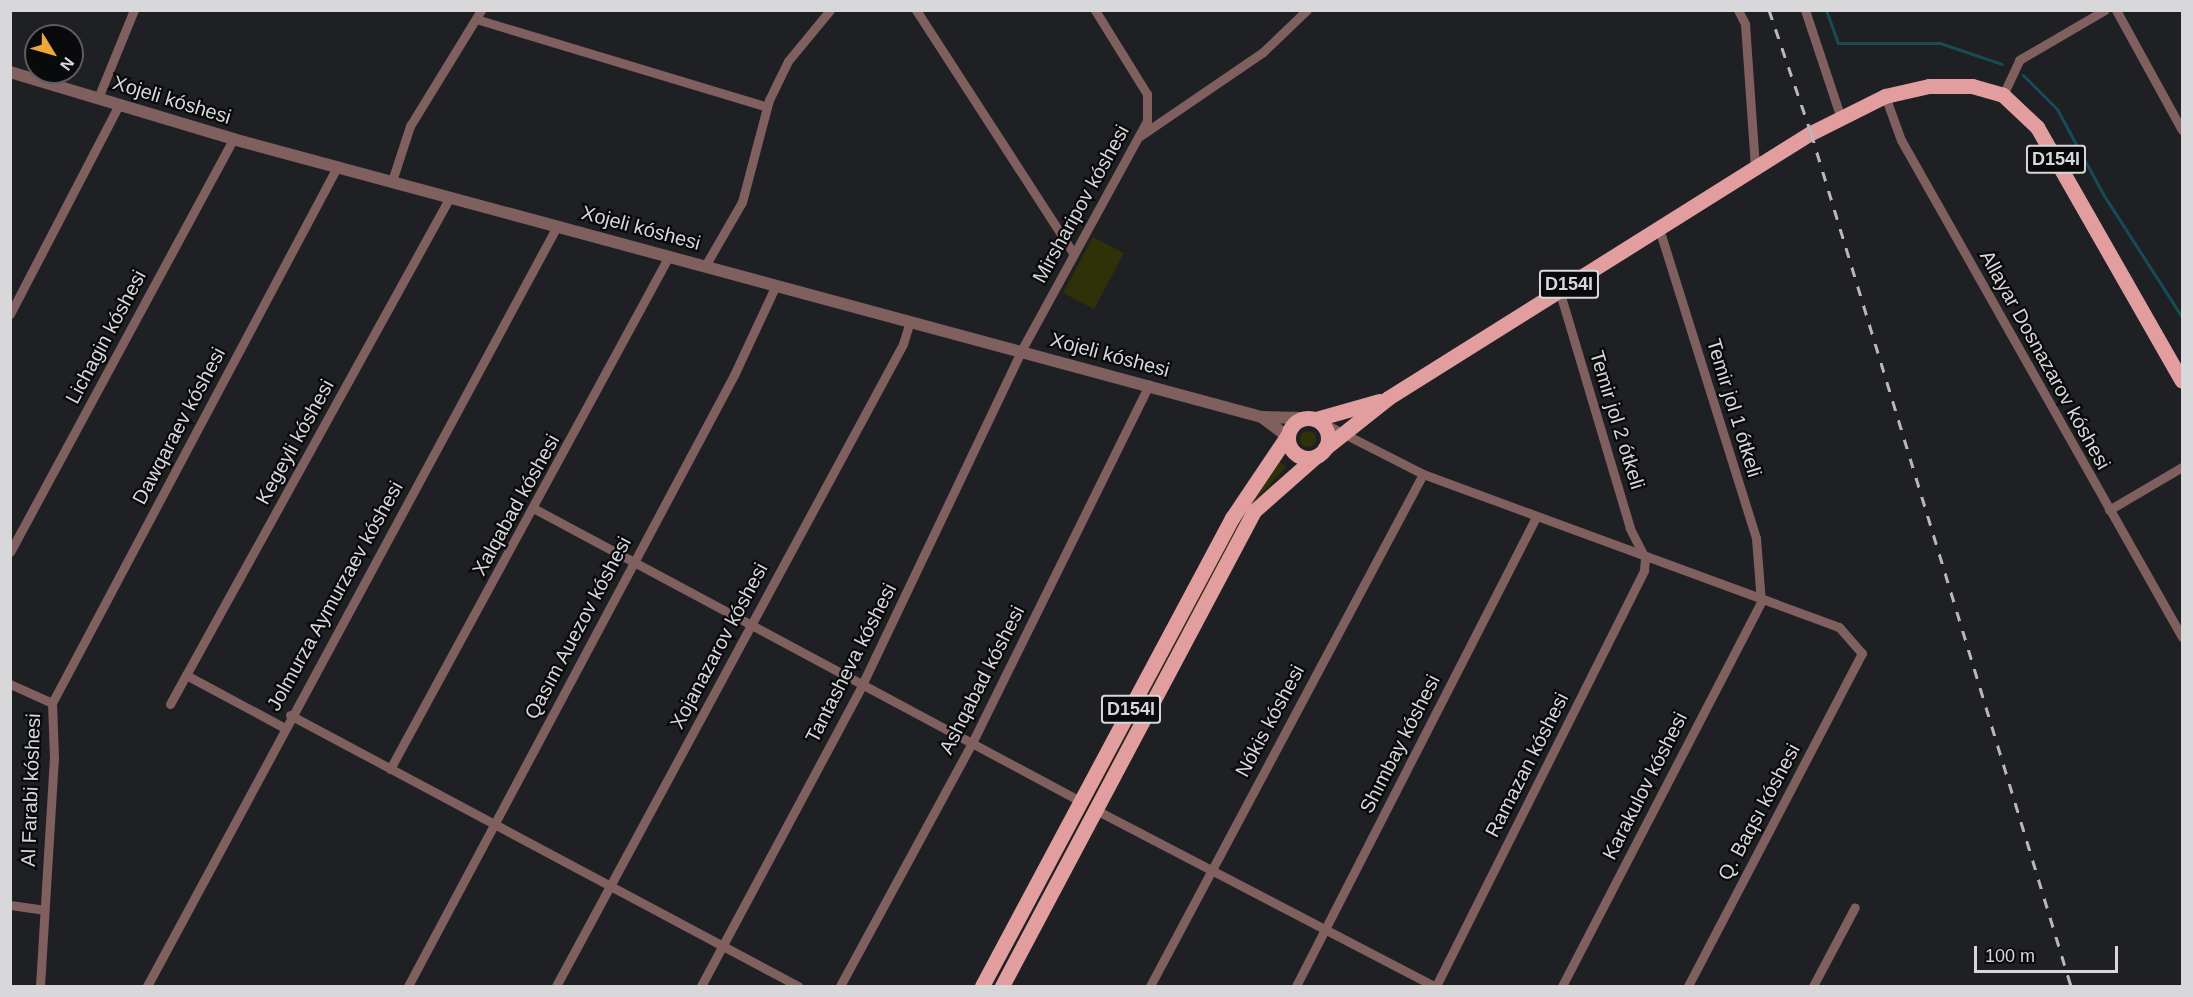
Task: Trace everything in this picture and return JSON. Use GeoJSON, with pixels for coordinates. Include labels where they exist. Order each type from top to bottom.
{"type":"FeatureCollection","features":[{"type":"Feature","properties":{"kind":"main road","name":"D154l"},"geometry":{"type":"LineString","coordinates":[[1002,987],[1254,511],[1388,398],[1755,167],[1841,118],[1885,96],[1929,86],[1972,86],[2002,95],[2037,127],[2182,381]]}},
{"type":"Feature","properties":{"kind":"main road","name":"D154l"},"geometry":{"type":"LineString","coordinates":[[982,987],[1232,518],[1287,436],[1314,420],[1388,398]]}},
{"type":"Feature","properties":{"kind":"main road"},"geometry":{"type":"LineString","coordinates":[[1287,436],[1295,454],[1320,453],[1327,432],[1314,420]]}},
{"type":"Feature","properties":{"kind":"street"},"geometry":{"type":"LineString","coordinates":[[98,98],[134,10]]}},
{"type":"Feature","properties":{"kind":"street"},"geometry":{"type":"LineString","coordinates":[[705,266],[742,202],[768,106],[788,61],[830,10]]}},
{"type":"Feature","properties":{"kind":"street"},"geometry":{"type":"LineString","coordinates":[[916,10],[1074,254]]}},
{"type":"Feature","properties":{"kind":"street","name":"Mirsharipov kóshesi"},"geometry":{"type":"LineString","coordinates":[[1021,351],[1147,121],[1147,94],[1095,10]]}},
{"type":"Feature","properties":{"kind":"street"},"geometry":{"type":"LineString","coordinates":[[1138,137],[1263,52],[1307,10]]}},
{"type":"Feature","properties":{"kind":"street"},"geometry":{"type":"LineString","coordinates":[[1738,10],[1744,24],[1755,167]]}},
{"type":"Feature","properties":{"kind":"street"},"geometry":{"type":"LineString","coordinates":[[1805,10],[1841,118]]}},
{"type":"Feature","properties":{"kind":"street"},"geometry":{"type":"LineString","coordinates":[[2002,95],[2019,60],[2105,10]]}},
{"type":"Feature","properties":{"kind":"street"},"geometry":{"type":"LineString","coordinates":[[2116,10],[2182,130]]}},
{"type":"Feature","properties":{"kind":"street"},"geometry":{"type":"LineString","coordinates":[[392,182],[410,126],[478,15],[768,106]]}},
{"type":"Feature","properties":{"kind":"street","name":"Xojeli kóshesi"},"geometry":{"type":"LineString","coordinates":[[12,76],[98,98],[234,139],[1262,417]]}},
{"type":"Feature","properties":{"kind":"street","name":"Allayar Dosnazarov kóshesi"},"geometry":{"type":"LineString","coordinates":[[1885,96],[1901,140],[2182,637]]}},
{"type":"Feature","properties":{"kind":"street"},"geometry":{"type":"LineString","coordinates":[[10,314],[119,105]]}},
{"type":"Feature","properties":{"kind":"street","name":"Lichagin kóshesi"},"geometry":{"type":"LineString","coordinates":[[10,552],[234,139]]}},
{"type":"Feature","properties":{"kind":"street","name":"Dawqaraev kóshesi"},"geometry":{"type":"LineString","coordinates":[[52,703],[337,167]]}},
{"type":"Feature","properties":{"kind":"street","name":"Kegeyli kóshesi"},"geometry":{"type":"LineString","coordinates":[[170,704],[450,197]]}},
{"type":"Feature","properties":{"kind":"street","name":"Jolmurza Aymurzaev kóshesi"},"geometry":{"type":"LineString","coordinates":[[147,987],[283,727],[557,226]]}},
{"type":"Feature","properties":{"kind":"street","name":"Temir jol 1 ótkeli"},"geometry":{"type":"LineString","coordinates":[[1659,228],[1756,538],[1761,602]]}},
{"type":"Feature","properties":{"kind":"street","name":"Xalqabad kóshesi"},"geometry":{"type":"LineString","coordinates":[[390,769],[535,509],[669,256]]}},
{"type":"Feature","properties":{"kind":"street","name":"Qasım Auezov kóshesi"},"geometry":{"type":"LineString","coordinates":[[408,987],[634,561],[776,285]]}},
{"type":"Feature","properties":{"kind":"street","name":"Temir jol 2 ótkeli"},"geometry":{"type":"LineString","coordinates":[[1559,290],[1630,528],[1646,558]]}},
{"type":"Feature","properties":{"kind":"street","name":"Xojanazarov kóshesi"},"geometry":{"type":"LineString","coordinates":[[556,987],[903,344],[910,321]]}},
{"type":"Feature","properties":{"kind":"street","name":"Tantasheva kóshesi"},"geometry":{"type":"LineString","coordinates":[[702,987],[861,687],[1021,351]]}},
{"type":"Feature","properties":{"kind":"street","name":"Ashqabad kóshesi"},"geometry":{"type":"LineString","coordinates":[[840,987],[971,745],[1149,386]]}},
{"type":"Feature","properties":{"kind":"street"},"geometry":{"type":"LineString","coordinates":[[1262,417],[1314,420],[1423,474],[1761,602]]}},
{"type":"Feature","properties":{"kind":"street"},"geometry":{"type":"LineString","coordinates":[[1262,417],[1287,436]]}},
{"type":"Feature","properties":{"kind":"street"},"geometry":{"type":"LineString","coordinates":[[2109,510],[2182,467]]}},
{"type":"Feature","properties":{"kind":"street","name":"Nókis kóshesi"},"geometry":{"type":"LineString","coordinates":[[1150,987],[1423,474]]}},
{"type":"Feature","properties":{"kind":"street"},"geometry":{"type":"LineString","coordinates":[[535,509],[634,561],[861,687],[1082,802]]}},
{"type":"Feature","properties":{"kind":"street","name":"Shımbay kóshesi"},"geometry":{"type":"LineString","coordinates":[[1296,987],[1536,517]]}},
{"type":"Feature","properties":{"kind":"street","name":"Ramazan kóshesi"},"geometry":{"type":"LineString","coordinates":[[1435,987],[1644,570],[1646,558]]}},
{"type":"Feature","properties":{"kind":"street","name":"Q. Baqsı kóshesi"},"geometry":{"type":"LineString","coordinates":[[1688,987],[1862,653],[1839,627],[1761,602]]}},
{"type":"Feature","properties":{"kind":"street","name":"Karakulov kóshesi"},"geometry":{"type":"LineString","coordinates":[[1562,987],[1761,602]]}},
{"type":"Feature","properties":{"kind":"street"},"geometry":{"type":"LineString","coordinates":[[186,675],[283,727]]}},
{"type":"Feature","properties":{"kind":"street"},"geometry":{"type":"LineString","coordinates":[[10,684],[52,703]]}},
{"type":"Feature","properties":{"kind":"street","name":"Al Farabi kóshesi"},"geometry":{"type":"LineString","coordinates":[[40,987],[52,703]]}},
{"type":"Feature","properties":{"kind":"street"},"geometry":{"type":"LineString","coordinates":[[290,715],[609,888],[798,987]]}},
{"type":"Feature","properties":{"kind":"street"},"geometry":{"type":"LineString","coordinates":[[1096,810],[1435,987]]}},
{"type":"Feature","properties":{"kind":"street"},"geometry":{"type":"LineString","coordinates":[[10,905],[44,910]]}},
{"type":"Feature","properties":{"kind":"street"},"geometry":{"type":"LineString","coordinates":[[1813,987],[1855,907]]}},
{"type":"Feature","properties":{"kind":"shaded area"},"geometry":{"type":"Polygon","coordinates":[[[1093,237],[1124,253],[1094,309],[1063,293],[1093,237]]]}},
{"type":"Feature","properties":{"kind":"shaded area"},"geometry":{"type":"Polygon","coordinates":[[[1305,431],[1311,431],[1316,439],[1314,445],[1305,447],[1300,442],[1300,436],[1305,431]]]}},
{"type":"Feature","properties":{"kind":"shaded area"},"geometry":{"type":"Polygon","coordinates":[[[1280,462],[1286,467],[1249,507],[991,986],[1245,504],[1280,462]]]}},
{"type":"Feature","properties":{"kind":"waterway"},"geometry":{"type":"LineString","coordinates":[[1826,10],[1838,43],[1940,43],[2002,64]]}},
{"type":"Feature","properties":{"kind":"waterway"},"geometry":{"type":"LineString","coordinates":[[2023,75],[2057,109],[2103,194],[2182,317]]}},
{"type":"Feature","properties":{"kind":"railway"},"geometry":{"type":"LineString","coordinates":[[1769,10],[1811,133],[2071,986]]}}]}
